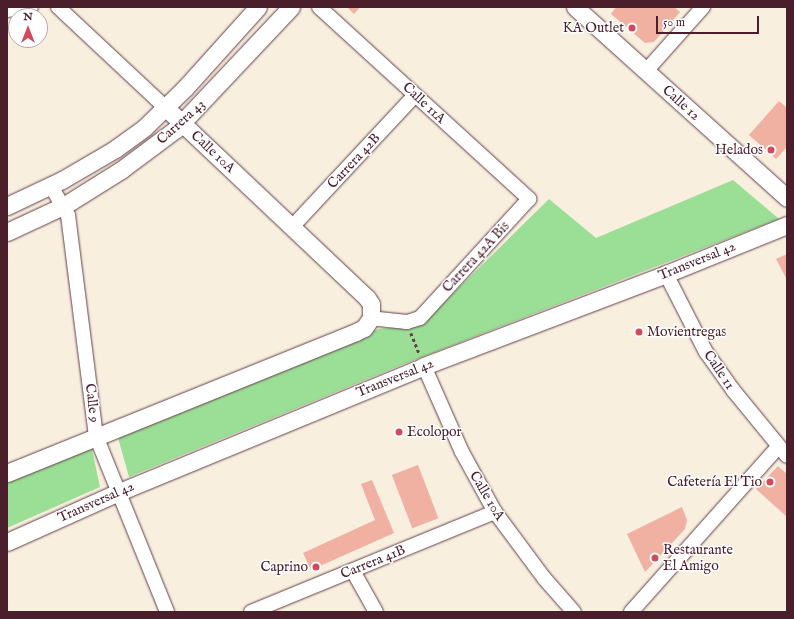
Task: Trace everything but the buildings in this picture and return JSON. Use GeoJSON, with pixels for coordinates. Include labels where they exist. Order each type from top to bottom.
{"type":"FeatureCollection","features":[{"type":"Feature","properties":{"kind":"street"},"geometry":{"type":"LineString","coordinates":[[7,10],[31,7]]}},
{"type":"Feature","properties":{"kind":"street","name":"Calle 10A"},"geometry":{"type":"LineString","coordinates":[[58,7],[367,298],[371,304],[371,318]]}},
{"type":"Feature","properties":{"kind":"street","name":"Carrera 43"},"geometry":{"type":"LineString","coordinates":[[7,206],[51,186],[130,139],[166,108],[258,7]]}},
{"type":"Feature","properties":{"kind":"street","name":"Carrera 43"},"geometry":{"type":"LineString","coordinates":[[7,232],[63,206],[121,170],[182,123],[291,7]]}},
{"type":"Feature","properties":{"kind":"street","name":"Calle 11A"},"geometry":{"type":"LineString","coordinates":[[319,7],[529,199]]}},
{"type":"Feature","properties":{"kind":"street","name":"Calle 12"},"geometry":{"type":"LineString","coordinates":[[575,7],[787,198]]}},
{"type":"Feature","properties":{"kind":"street"},"geometry":{"type":"LineString","coordinates":[[646,71],[703,7]]}},
{"type":"Feature","properties":{"kind":"street","name":"Carrera 42B"},"geometry":{"type":"LineString","coordinates":[[292,227],[415,95]]}},
{"type":"Feature","properties":{"kind":"street","name":"Calle 9"},"geometry":{"type":"LineString","coordinates":[[51,186],[68,215],[96,436],[167,612]]}},
{"type":"Feature","properties":{"kind":"street","name":"Carrera 42A Bis"},"geometry":{"type":"LineString","coordinates":[[407,322],[423,315],[529,199]]}},
{"type":"Feature","properties":{"kind":"street","name":"Transversal 42"},"geometry":{"type":"LineString","coordinates":[[7,542],[119,492],[424,366],[666,274],[787,225]]}},
{"type":"Feature","properties":{"kind":"street","name":"Calle 11"},"geometry":{"type":"LineString","coordinates":[[666,274],[706,352],[782,452]]}},
{"type":"Feature","properties":{"kind":"street"},"geometry":{"type":"LineString","coordinates":[[7,473],[356,332],[364,328],[371,318],[407,322]]}},
{"type":"Feature","properties":{"kind":"street","name":"Calle 10A"},"geometry":{"type":"LineString","coordinates":[[424,366],[462,452],[495,512],[544,578],[574,612]]}},
{"type":"Feature","properties":{"kind":"street"},"geometry":{"type":"LineString","coordinates":[[631,612],[782,452]]}},
{"type":"Feature","properties":{"kind":"street","name":"Carrera 41B"},"geometry":{"type":"LineString","coordinates":[[251,612],[495,512]]}},
{"type":"Feature","properties":{"kind":"street"},"geometry":{"type":"LineString","coordinates":[[353,571],[376,612]]}},
{"type":"Feature","properties":{"kind":"path"},"geometry":{"type":"LineString","coordinates":[[407,322],[424,366]]}},
{"type":"Feature","properties":{"kind":"green space"},"geometry":{"type":"Polygon","coordinates":[[[733,180],[779,219],[404,364],[129,477],[117,434],[378,329],[422,324],[549,199],[596,238],[733,180]]]}},
{"type":"Feature","properties":{"kind":"green space"},"geometry":{"type":"Polygon","coordinates":[[[91,445],[100,487],[7,528],[7,481],[91,445]]]}},
{"type":"Feature","properties":{"kind":"place","name":"KA Outlet"},"geometry":{"type":"Point","coordinates":[632,28]}},
{"type":"Feature","properties":{"kind":"place","name":"Helados"},"geometry":{"type":"Point","coordinates":[771,150]}},
{"type":"Feature","properties":{"kind":"place","name":"Movientregas"},"geometry":{"type":"Point","coordinates":[639,332]}},
{"type":"Feature","properties":{"kind":"place","name":"Ecolopor"},"geometry":{"type":"Point","coordinates":[399,432]}},
{"type":"Feature","properties":{"kind":"place","name":"Cafetería El Tio"},"geometry":{"type":"Point","coordinates":[770,482]}},
{"type":"Feature","properties":{"kind":"place","name":"Restaurante El Amigo"},"geometry":{"type":"Point","coordinates":[655,558]}},
{"type":"Feature","properties":{"kind":"place","name":"Caprino"},"geometry":{"type":"Point","coordinates":[316,567]}}]}
